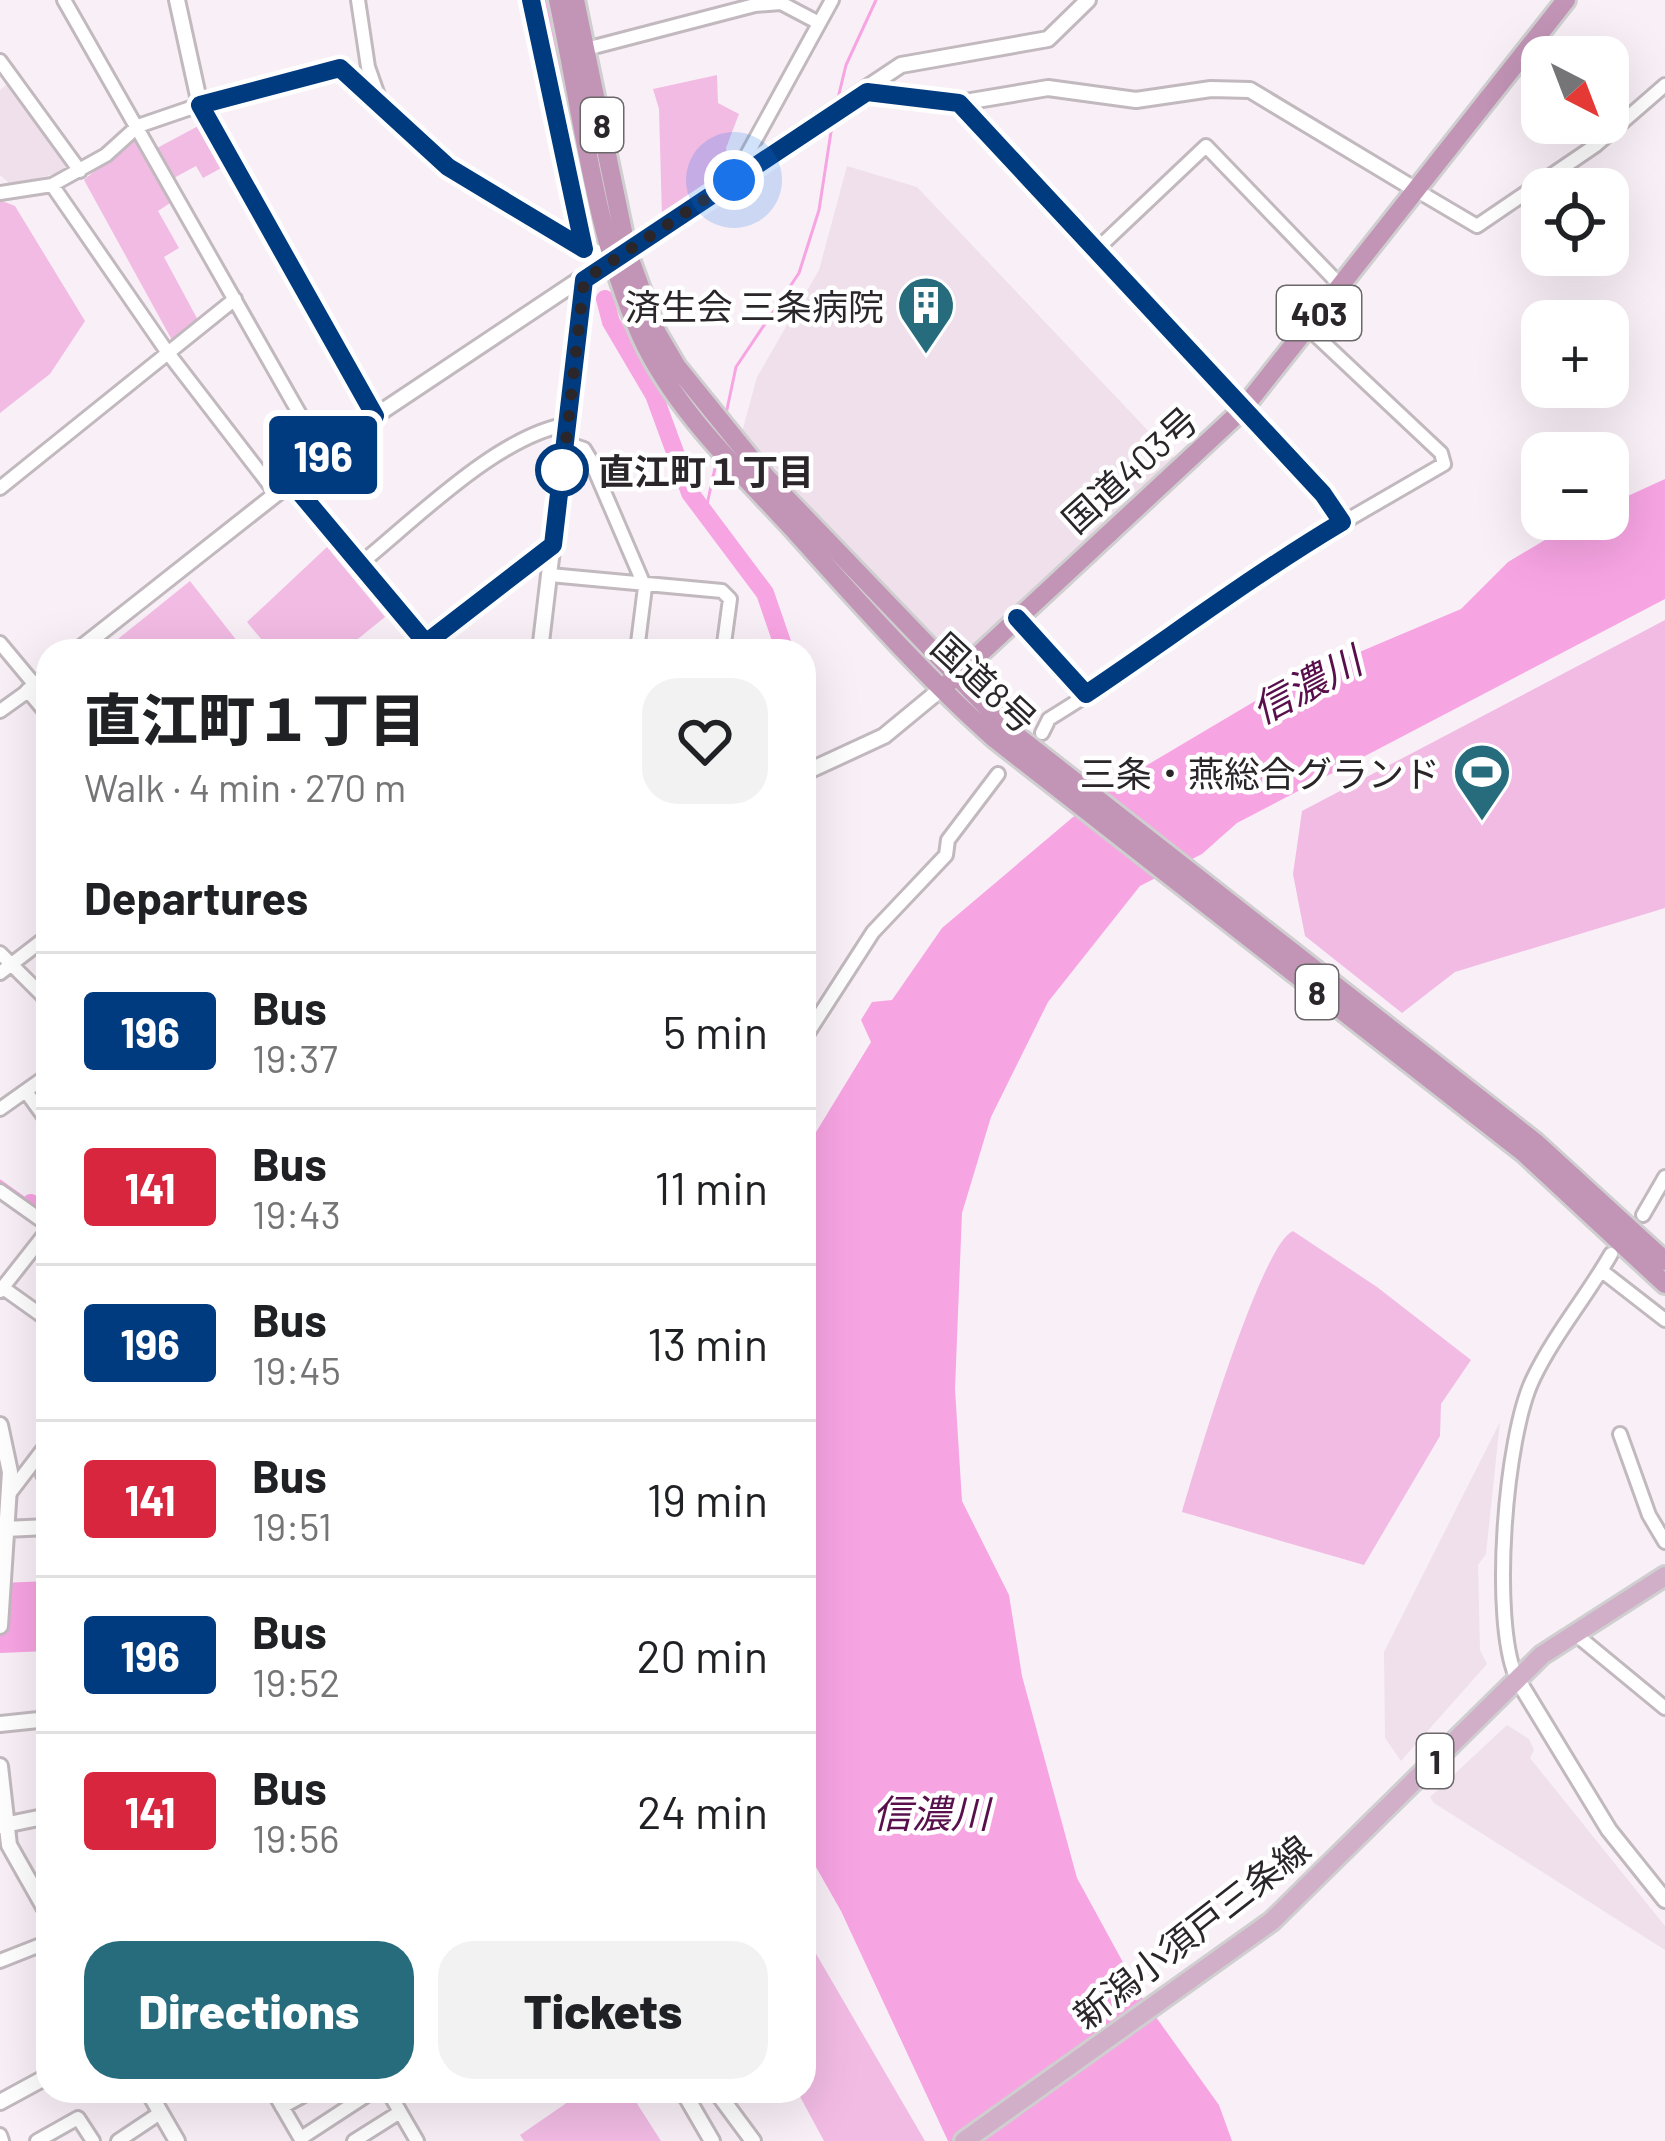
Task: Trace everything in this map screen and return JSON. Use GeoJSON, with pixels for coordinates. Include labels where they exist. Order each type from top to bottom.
{"type":"FeatureCollection","features":[{"type":"Feature","properties":{"kind":"highway","name":"国道8号"},"geometry":{"type":"LineString","coordinates":[[558,0],[621,256],[698,410],[740,459],[948,683],[1048,773],[1665,1261]]}},
{"type":"Feature","properties":{"kind":"highway","name":"国道8号"},"geometry":{"type":"LineString","coordinates":[[575,0],[621,256]]}},
{"type":"Feature","properties":{"kind":"highway","name":"国道403号"},"geometry":{"type":"LineString","coordinates":[[948,683],[1242,410],[1565,0]]}},
{"type":"Feature","properties":{"kind":"highway","name":"国道8号"},"geometry":{"type":"LineString","coordinates":[[1592,1202],[1665,1284]]}},
{"type":"Feature","properties":{"kind":"main road","name":"新潟小須戸三条線"},"geometry":{"type":"LineString","coordinates":[[964,2141],[1217,1962],[1337,1861],[1516,1677],[1573,1631],[1665,1576]]}},
{"type":"Feature","properties":{"kind":"street"},"geometry":{"type":"LineString","coordinates":[[64,0],[322,455]]}},
{"type":"Feature","properties":{"kind":"street"},"geometry":{"type":"LineString","coordinates":[[177,0],[200,105],[375,416]]}},
{"type":"Feature","properties":{"kind":"street"},"geometry":{"type":"LineString","coordinates":[[358,0],[368,68],[381,103]]}},
{"type":"Feature","properties":{"kind":"street"},"geometry":{"type":"LineString","coordinates":[[531,0],[584,249]]}},
{"type":"Feature","properties":{"kind":"street"},"geometry":{"type":"LineString","coordinates":[[734,180],[832,0]]}},
{"type":"Feature","properties":{"kind":"street"},"geometry":{"type":"LineString","coordinates":[[92,639],[375,416],[521,314],[584,280],[916,59],[1048,39],[1088,0]]}},
{"type":"Feature","properties":{"kind":"street"},"geometry":{"type":"LineString","coordinates":[[586,49],[755,5],[781,3],[819,22]]}},
{"type":"Feature","properties":{"kind":"street"},"geometry":{"type":"LineString","coordinates":[[0,61],[80,171]]}},
{"type":"Feature","properties":{"kind":"street"},"geometry":{"type":"LineString","coordinates":[[0,193],[52,185],[80,171],[138,126],[340,68],[448,167],[584,249],[621,256]]}},
{"type":"Feature","properties":{"kind":"street"},"geometry":{"type":"LineString","coordinates":[[865,92],[959,103],[1048,88],[1136,100],[1211,89],[1250,90],[1477,226],[1597,145],[1665,86]]}},
{"type":"Feature","properties":{"kind":"street"},"geometry":{"type":"LineString","coordinates":[[959,103],[1323,494],[1342,522]]}},
{"type":"Feature","properties":{"kind":"street"},"geometry":{"type":"LineString","coordinates":[[1095,251],[1206,146],[1339,284]]}},
{"type":"Feature","properties":{"kind":"street"},"geometry":{"type":"LineString","coordinates":[[52,185],[168,353],[274,492]]}},
{"type":"Feature","properties":{"kind":"street"},"geometry":{"type":"LineString","coordinates":[[542,639],[584,280]]}},
{"type":"Feature","properties":{"kind":"street"},"geometry":{"type":"LineString","coordinates":[[0,488],[236,299]]}},
{"type":"Feature","properties":{"kind":"street"},"geometry":{"type":"LineString","coordinates":[[1042,734],[1049,719],[1151,655],[1268,566],[1446,458],[1307,327]]}},
{"type":"Feature","properties":{"kind":"street"},"geometry":{"type":"LineString","coordinates":[[360,564],[541,428],[569,424]]}},
{"type":"Feature","properties":{"kind":"street"},"geometry":{"type":"LineString","coordinates":[[566,442],[584,449],[590,459],[645,587],[639,639]]}},
{"type":"Feature","properties":{"kind":"street"},"geometry":{"type":"LineString","coordinates":[[290,481],[416,639]]}},
{"type":"Feature","properties":{"kind":"street"},"geometry":{"type":"LineString","coordinates":[[432,639],[553,545]]}},
{"type":"Feature","properties":{"kind":"street"},"geometry":{"type":"LineString","coordinates":[[550,574],[722,591],[730,599],[725,639]]}},
{"type":"Feature","properties":{"kind":"street"},"geometry":{"type":"LineString","coordinates":[[1017,618],[1086,694]]}},
{"type":"Feature","properties":{"kind":"street"},"geometry":{"type":"LineString","coordinates":[[0,643],[36,696]]}},
{"type":"Feature","properties":{"kind":"street"},"geometry":{"type":"LineString","coordinates":[[816,767],[884,736],[948,683]]}},
{"type":"Feature","properties":{"kind":"street"},"geometry":{"type":"LineString","coordinates":[[0,711],[36,684]]}},
{"type":"Feature","properties":{"kind":"street"},"geometry":{"type":"LineString","coordinates":[[816,1020],[873,932],[946,855],[948,840],[998,774]]}},
{"type":"Feature","properties":{"kind":"street"},"geometry":{"type":"LineString","coordinates":[[6,969],[36,945]]}},
{"type":"Feature","properties":{"kind":"street"},"geometry":{"type":"LineString","coordinates":[[0,953],[6,969],[36,992]]}},
{"type":"Feature","properties":{"kind":"street"},"geometry":{"type":"LineString","coordinates":[[0,1109],[36,1085]]}},
{"type":"Feature","properties":{"kind":"street"},"geometry":{"type":"LineString","coordinates":[[27,1093],[36,1105]]}},
{"type":"Feature","properties":{"kind":"street"},"geometry":{"type":"LineString","coordinates":[[1665,1177],[1647,1211],[1665,1200]]}},
{"type":"Feature","properties":{"kind":"street"},"geometry":{"type":"LineString","coordinates":[[0,1191],[36,1219]]}},
{"type":"Feature","properties":{"kind":"street"},"geometry":{"type":"LineString","coordinates":[[36,1245],[3,1291],[36,1313]]}},
{"type":"Feature","properties":{"kind":"street"},"geometry":{"type":"LineString","coordinates":[[1611,1254],[1547,1352],[1524,1400],[1505,1548],[1505,1637],[1516,1677],[1609,1830],[1665,1900]]}},
{"type":"Feature","properties":{"kind":"street"},"geometry":{"type":"LineString","coordinates":[[1602,1271],[1665,1319]]}},
{"type":"Feature","properties":{"kind":"street"},"geometry":{"type":"LineString","coordinates":[[0,1425],[10,1494],[0,1626]]}},
{"type":"Feature","properties":{"kind":"street"},"geometry":{"type":"LineString","coordinates":[[1620,1434],[1648,1514],[1665,1543]]}},
{"type":"Feature","properties":{"kind":"street"},"geometry":{"type":"LineString","coordinates":[[10,1494],[36,1459]]}},
{"type":"Feature","properties":{"kind":"street"},"geometry":{"type":"LineString","coordinates":[[6,1532],[36,1528]]}},
{"type":"Feature","properties":{"kind":"street"},"geometry":{"type":"LineString","coordinates":[[1573,1631],[1665,1708]]}},
{"type":"Feature","properties":{"kind":"street"},"geometry":{"type":"LineString","coordinates":[[0,1724],[36,1720]]}},
{"type":"Feature","properties":{"kind":"street"},"geometry":{"type":"LineString","coordinates":[[0,1766],[9,1844],[36,1892]]}},
{"type":"Feature","properties":{"kind":"street"},"geometry":{"type":"LineString","coordinates":[[4,1825],[36,1818]]}},
{"type":"Feature","properties":{"kind":"street"},"geometry":{"type":"LineString","coordinates":[[0,1961],[36,1947]]}},
{"type":"Feature","properties":{"kind":"street"},"geometry":{"type":"LineString","coordinates":[[0,2102],[36,2082]]}},
{"type":"Feature","properties":{"kind":"street"},"geometry":{"type":"LineString","coordinates":[[155,2103],[177,2141]]}},
{"type":"Feature","properties":{"kind":"street"},"geometry":{"type":"LineString","coordinates":[[280,2103],[302,2140],[356,2103]]}},
{"type":"Feature","properties":{"kind":"street"},"geometry":{"type":"LineString","coordinates":[[282,2107],[289,2103]]}},
{"type":"Feature","properties":{"kind":"street"},"geometry":{"type":"LineString","coordinates":[[395,2103],[417,2141]]}},
{"type":"Feature","properties":{"kind":"street"},"geometry":{"type":"LineString","coordinates":[[690,2103],[712,2141]]}},
{"type":"Feature","properties":{"kind":"street"},"geometry":{"type":"LineString","coordinates":[[725,2103],[753,2141]]}},
{"type":"Feature","properties":{"kind":"street"},"geometry":{"type":"LineString","coordinates":[[355,2141],[400,2112]]}},
{"type":"Feature","properties":{"kind":"street"},"geometry":{"type":"LineString","coordinates":[[118,2141],[160,2113]]}},
{"type":"Feature","properties":{"kind":"street"},"geometry":{"type":"LineString","coordinates":[[38,2141],[78,2118],[93,2141]]}},
{"type":"Feature","properties":{"kind":"shaded area"},"geometry":{"type":"Polygon","coordinates":[[[717,75],[718,103],[739,114],[726,148],[729,174],[662,218],[659,109],[653,89],[717,75]]]}},
{"type":"Feature","properties":{"kind":"shaded area"},"geometry":{"type":"Polygon","coordinates":[[[9,83],[73,169],[11,185],[0,175],[0,90],[9,83]]]}},
{"type":"Feature","properties":{"kind":"shaded area"},"geometry":{"type":"Polygon","coordinates":[[[202,124],[225,166],[203,178],[196,166],[174,178],[157,148],[202,124]]]}},
{"type":"Feature","properties":{"kind":"shaded area"},"geometry":{"type":"Polygon","coordinates":[[[136,136],[173,201],[158,211],[179,248],[164,257],[199,322],[173,342],[84,180],[136,136]]]}},
{"type":"Feature","properties":{"kind":"shaded area"},"geometry":{"type":"Polygon","coordinates":[[[847,166],[917,187],[1174,458],[971,646],[953,652],[936,642],[742,432],[757,377],[819,270],[847,166]]]}},
{"type":"Feature","properties":{"kind":"shaded area"},"geometry":{"type":"Polygon","coordinates":[[[0,200],[15,206],[85,321],[50,374],[0,413],[0,200]]]}},
{"type":"Feature","properties":{"kind":"shaded area"},"geometry":{"type":"Polygon","coordinates":[[[327,547],[385,617],[358,639],[261,639],[247,622],[327,547]]]}},
{"type":"Feature","properties":{"kind":"shaded area"},"geometry":{"type":"Polygon","coordinates":[[[190,581],[236,639],[118,639],[190,581]]]}},
{"type":"Feature","properties":{"kind":"shaded area","name":"三条・燕総合グランド"},"geometry":{"type":"Polygon","coordinates":[[[1665,620],[1665,908],[1455,972],[1402,1013],[1305,936],[1293,874],[1302,811],[1665,620]]]}},
{"type":"Feature","properties":{"kind":"shaded area"},"geometry":{"type":"Polygon","coordinates":[[[1293,1231],[1377,1287],[1471,1360],[1441,1404],[1440,1436],[1364,1565],[1182,1512],[1247,1314],[1280,1245],[1293,1231]]]}},
{"type":"Feature","properties":{"kind":"shaded area"},"geometry":{"type":"Polygon","coordinates":[[[1500,1422],[1486,1554],[1478,1565],[1480,1650],[1487,1664],[1401,1761],[1385,1738],[1384,1652],[1500,1422]]]}},
{"type":"Feature","properties":{"kind":"shaded area"},"geometry":{"type":"Polygon","coordinates":[[[1507,1725],[1529,1739],[1534,1750],[1530,1758],[1665,1926],[1665,1950],[1434,1803],[1430,1797],[1507,1725]]]}},
{"type":"Feature","properties":{"kind":"shaded area"},"geometry":{"type":"Polygon","coordinates":[[[816,1954],[925,2141],[824,2141],[803,2103],[816,2103],[816,1954]]]}},
{"type":"Feature","properties":{"kind":"shaded area"},"geometry":{"type":"Polygon","coordinates":[[[567,2103],[637,2103],[661,2141],[524,2141],[520,2135],[567,2103]]]}},
{"type":"Feature","properties":{"kind":"water","name":"信濃川"},"geometry":{"type":"Polygon","coordinates":[[[1665,479],[1665,599],[1237,823],[1202,854],[1140,886],[1048,1002],[991,1117],[962,1213],[955,1389],[962,1501],[1009,1595],[1022,1676],[1077,1878],[1143,1999],[1219,2105],[1232,2141],[948,2141],[816,1867],[816,1132],[871,1042],[861,1020],[872,1002],[892,1000],[942,928],[1105,790],[1284,684],[1461,609],[1508,562],[1545,540],[1629,540],[1629,495],[1665,479]]]}},
{"type":"Feature","properties":{"kind":"water"},"geometry":{"type":"Polygon","coordinates":[[[36,1582],[36,1652],[0,1653],[0,1583],[36,1582]]]}},
{"type":"Feature","properties":{"kind":"waterway"},"geometry":{"type":"LineString","coordinates":[[543,0],[591,228]]}},
{"type":"Feature","properties":{"kind":"waterway"},"geometry":{"type":"LineString","coordinates":[[838,98],[846,65],[876,0]]}},
{"type":"Feature","properties":{"kind":"waterway"},"geometry":{"type":"LineString","coordinates":[[726,414],[736,367],[799,273],[819,210],[833,119]]}},
{"type":"Feature","properties":{"kind":"waterway"},"geometry":{"type":"LineString","coordinates":[[605,299],[611,322],[654,395],[690,493],[765,593],[781,639]]}},
{"type":"Feature","properties":{"kind":"waterway"},"geometry":{"type":"LineString","coordinates":[[706,509],[717,459]]}},
{"type":"Feature","properties":{"kind":"waterway"},"geometry":{"type":"LineString","coordinates":[[0,1181],[31,1203]]}},
{"type":"Feature","properties":{"kind":"waterway"},"geometry":{"type":"LineString","coordinates":[[31,1203],[36,1207]]}},
{"type":"Feature","properties":{"kind":"bus line","name":"196"},"geometry":{"type":"LineString","coordinates":[[423,639],[290,481],[375,416],[200,105],[340,68],[448,167],[584,249],[531,0]]}},
{"type":"Feature","properties":{"kind":"bus line","name":"196"},"geometry":{"type":"LineString","coordinates":[[431,639],[553,545],[584,280],[867,92],[959,103],[1323,494],[1342,522],[1268,566],[1151,655],[1086,694],[1017,618]]}},
{"type":"Feature","properties":{"kind":"place","name":"済生会 三条病院"},"geometry":{"type":"Point","coordinates":[926,356]}},
{"type":"Feature","properties":{"kind":"place","name":"直江町１丁目"},"geometry":{"type":"Point","coordinates":[562,470]}},
{"type":"Feature","properties":{"kind":"place","name":"三条・燕総合グランド"},"geometry":{"type":"Point","coordinates":[1482,823]}},
{"type":"Feature","properties":{"kind":"route"},"geometry":{"type":"LineString","coordinates":[[562,470],[561,486],[584,280],[734,180]]}}]}
